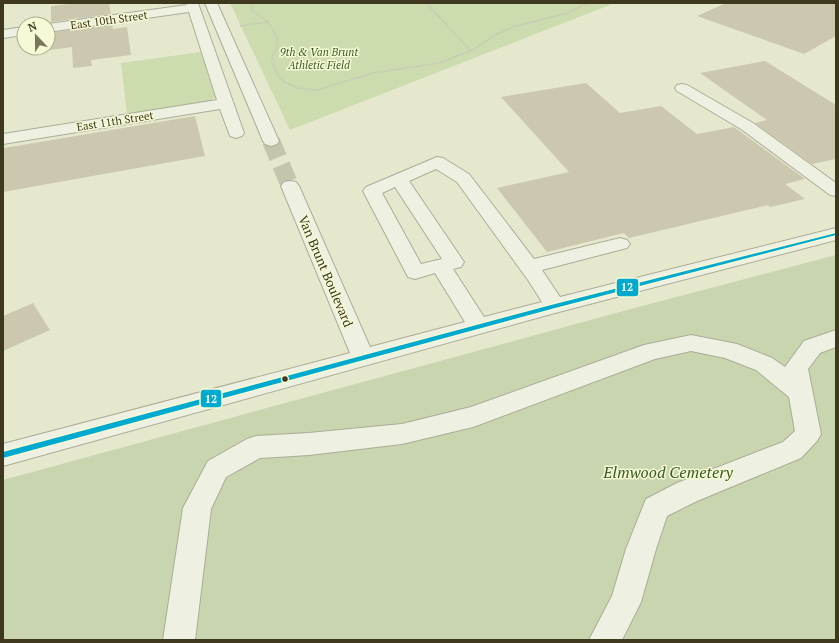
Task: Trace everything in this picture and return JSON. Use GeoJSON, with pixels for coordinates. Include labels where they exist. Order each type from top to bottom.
{"type":"FeatureCollection","features":[{"type":"Feature","properties":{"kind":"street"},"geometry":{"type":"LineString","coordinates":[[211,3],[271,141]]}},
{"type":"Feature","properties":{"kind":"street"},"geometry":{"type":"LineString","coordinates":[[193,6],[227,102],[236,133]]}},
{"type":"Feature","properties":{"kind":"street","name":"East 10th Street"},"geometry":{"type":"LineString","coordinates":[[56,27],[193,6]]}},
{"type":"Feature","properties":{"kind":"street"},"geometry":{"type":"LineString","coordinates":[[3,34],[16,33]]}},
{"type":"Feature","properties":{"kind":"street"},"geometry":{"type":"LineString","coordinates":[[682,88],[747,126],[836,191]]}},
{"type":"Feature","properties":{"kind":"street","name":"East 11th Street"},"geometry":{"type":"LineString","coordinates":[[3,139],[227,102]]}},
{"type":"Feature","properties":{"kind":"street"},"geometry":{"type":"LineString","coordinates":[[399,179],[454,262],[415,272],[372,192],[399,179],[437,162],[463,178],[528,267],[554,306]]}},
{"type":"Feature","properties":{"kind":"street","name":"Van Brunt Boulevard"},"geometry":{"type":"LineString","coordinates":[[290,186],[363,357]]}},
{"type":"Feature","properties":{"kind":"street"},"geometry":{"type":"LineString","coordinates":[[3,454],[554,306],[836,234]]}},
{"type":"Feature","properties":{"kind":"street"},"geometry":{"type":"LineString","coordinates":[[528,267],[620,244]]}},
{"type":"Feature","properties":{"kind":"street"},"geometry":{"type":"LineString","coordinates":[[441,266],[479,327]]}},
{"type":"Feature","properties":{"kind":"street"},"geometry":{"type":"LineString","coordinates":[[605,640],[626,602],[641,549],[656,508],[687,492],[792,450],[808,434],[796,368],[812,347],[836,338]]}},
{"type":"Feature","properties":{"kind":"street"},"geometry":{"type":"LineString","coordinates":[[179,640],[197,508],[216,469],[256,447],[309,444],[402,434],[473,416],[652,351],[691,343],[729,350],[764,364],[800,392]]}},
{"type":"Feature","properties":{"kind":"path"},"geometry":{"type":"LineString","coordinates":[[252,3],[252,9],[255,13],[268,22],[277,38],[277,48],[272,56],[272,62],[278,76],[290,85],[307,90],[324,89],[373,73],[428,66],[471,51],[493,36],[513,27],[567,14],[588,3]]}},
{"type":"Feature","properties":{"kind":"path"},"geometry":{"type":"LineString","coordinates":[[426,3],[471,51]]}},
{"type":"Feature","properties":{"kind":"path"},"geometry":{"type":"LineString","coordinates":[[240,26],[268,22]]}},
{"type":"Feature","properties":{"kind":"green space","name":"9th & Van Brunt Athletic Field"},"geometry":{"type":"Polygon","coordinates":[[[230,3],[615,3],[290,130],[230,3]]]}},
{"type":"Feature","properties":{"kind":"green space"},"geometry":{"type":"Polygon","coordinates":[[[201,52],[215,97],[210,101],[127,114],[121,63],[201,52]]]}},
{"type":"Feature","properties":{"kind":"green space","name":"Elmwood Cemetery"},"geometry":{"type":"Polygon","coordinates":[[[836,255],[836,640],[3,640],[3,480],[627,310],[836,255]]]}},
{"type":"Feature","properties":{"kind":"building"},"geometry":{"type":"Polygon","coordinates":[[[78,3],[109,3],[111,14],[56,21],[56,16],[51,16],[51,6],[78,3]]]}},
{"type":"Feature","properties":{"kind":"building"},"geometry":{"type":"Polygon","coordinates":[[[726,3],[836,3],[836,36],[804,54],[697,16],[726,3]]]}},
{"type":"Feature","properties":{"kind":"building"},"geometry":{"type":"Polygon","coordinates":[[[112,24],[113,29],[127,27],[131,55],[91,60],[92,66],[73,68],[72,47],[56,49],[56,32],[112,24]]]}},
{"type":"Feature","properties":{"kind":"building"},"geometry":{"type":"Polygon","coordinates":[[[765,61],[836,105],[836,159],[812,164],[755,123],[767,120],[700,73],[765,61]]]}},
{"type":"Feature","properties":{"kind":"building"},"geometry":{"type":"Polygon","coordinates":[[[586,83],[620,113],[661,106],[697,134],[734,127],[805,179],[785,184],[805,199],[770,207],[768,205],[629,238],[624,233],[547,252],[497,188],[569,172],[501,97],[586,83]]]}},
{"type":"Feature","properties":{"kind":"building"},"geometry":{"type":"Polygon","coordinates":[[[195,116],[205,156],[3,192],[4,148],[195,116]]]}},
{"type":"Feature","properties":{"kind":"building"},"geometry":{"type":"Polygon","coordinates":[[[33,303],[50,330],[3,351],[3,316],[33,303]]]}},
{"type":"Feature","properties":{"kind":"tunnel"},"geometry":{"type":"LineString","coordinates":[[271,141],[290,186]]}},
{"type":"Feature","properties":{"kind":"transit line","name":"12"},"geometry":{"type":"LineString","coordinates":[[3,455],[555,306],[836,234]]}}]}
